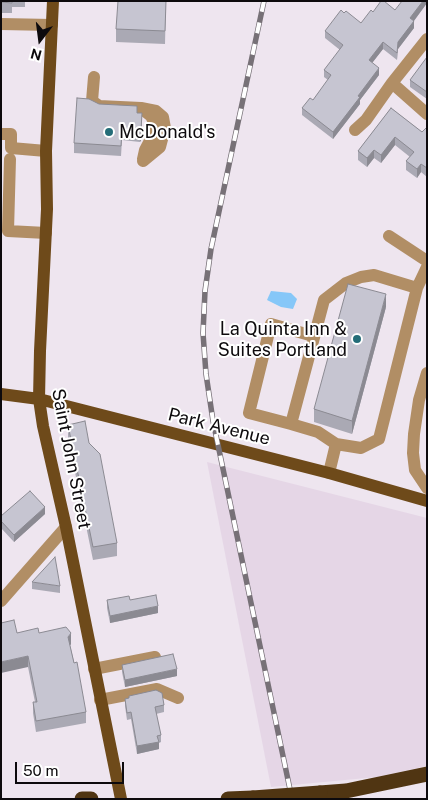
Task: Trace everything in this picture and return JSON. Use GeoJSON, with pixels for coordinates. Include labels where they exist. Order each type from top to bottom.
{"type":"FeatureCollection","features":[{"type":"Feature","properties":{"kind":"highway"},"geometry":{"type":"LineString","coordinates":[[228,799],[346,791],[427,774]]}},
{"type":"Feature","properties":{"kind":"highway"},"geometry":{"type":"LineString","coordinates":[[82,799],[91,799]]}},
{"type":"Feature","properties":{"kind":"main road","name":"Saint John Street"},"geometry":{"type":"LineString","coordinates":[[53,1],[46,151],[46,233],[39,399],[43,426],[66,527],[121,799]]}},
{"type":"Feature","properties":{"kind":"main road","name":"Park Avenue"},"geometry":{"type":"LineString","coordinates":[[1,394],[39,399],[329,473],[427,501]]}},
{"type":"Feature","properties":{"kind":"street"},"geometry":{"type":"LineString","coordinates":[[1,19],[16,20],[20,24]]}},
{"type":"Feature","properties":{"kind":"street"},"geometry":{"type":"LineString","coordinates":[[1,24],[52,25]]}},
{"type":"Feature","properties":{"kind":"street"},"geometry":{"type":"LineString","coordinates":[[355,130],[366,120],[427,39]]}},
{"type":"Feature","properties":{"kind":"street"},"geometry":{"type":"LineString","coordinates":[[94,77],[92,101],[99,106],[141,108]]}},
{"type":"Feature","properties":{"kind":"street"},"geometry":{"type":"LineString","coordinates":[[392,83],[427,114]]}},
{"type":"Feature","properties":{"kind":"street"},"geometry":{"type":"LineString","coordinates":[[1,134],[11,134],[7,155],[8,231],[46,233]]}},
{"type":"Feature","properties":{"kind":"street"},"geometry":{"type":"LineString","coordinates":[[7,155],[46,151]]}},
{"type":"Feature","properties":{"kind":"street"},"geometry":{"type":"LineString","coordinates":[[389,236],[427,261]]}},
{"type":"Feature","properties":{"kind":"street"},"geometry":{"type":"LineString","coordinates":[[314,336],[270,324],[249,413],[318,432],[336,444],[361,448],[379,439],[417,288],[427,267]]}},
{"type":"Feature","properties":{"kind":"street"},"geometry":{"type":"LineString","coordinates":[[291,424],[324,300],[346,283],[361,277],[374,275],[417,288]]}},
{"type":"Feature","properties":{"kind":"street"},"geometry":{"type":"LineString","coordinates":[[427,373],[416,417],[413,453],[415,470],[427,488]]}},
{"type":"Feature","properties":{"kind":"street"},"geometry":{"type":"LineString","coordinates":[[329,473],[336,444]]}},
{"type":"Feature","properties":{"kind":"street"},"geometry":{"type":"LineString","coordinates":[[1,601],[66,527]]}},
{"type":"Feature","properties":{"kind":"street"},"geometry":{"type":"LineString","coordinates":[[94,669],[154,657]]}},
{"type":"Feature","properties":{"kind":"street"},"geometry":{"type":"LineString","coordinates":[[100,700],[157,689],[178,698]]}},
{"type":"Feature","properties":{"kind":"shaded area"},"geometry":{"type":"Polygon","coordinates":[[[207,462],[427,518],[427,766],[377,777],[271,787],[207,462]]]}},
{"type":"Feature","properties":{"kind":"water"},"geometry":{"type":"Polygon","coordinates":[[[271,291],[291,293],[297,299],[293,309],[281,307],[267,300],[271,291]]]}},
{"type":"Feature","properties":{"kind":"building"},"geometry":{"type":"Polygon","coordinates":[[[12,1],[12,3],[1,2],[12,1]]]}},
{"type":"Feature","properties":{"kind":"building"},"geometry":{"type":"Polygon","coordinates":[[[118,1],[166,1],[165,31],[116,29],[118,1]]]}},
{"type":"Feature","properties":{"kind":"building"},"geometry":{"type":"Polygon","coordinates":[[[381,1],[384,1],[395,10],[402,1],[423,1],[410,18],[414,21],[398,42],[397,53],[383,42],[369,60],[379,68],[333,132],[302,108],[310,98],[313,100],[331,75],[324,70],[343,45],[325,31],[341,10],[344,13],[346,11],[361,23],[381,1]]]}},
{"type":"Feature","properties":{"kind":"building"},"geometry":{"type":"Polygon","coordinates":[[[427,57],[427,92],[410,80],[427,57]]]}},
{"type":"Feature","properties":{"kind":"building","name":"McDonald's"},"geometry":{"type":"Polygon","coordinates":[[[77,98],[89,99],[99,104],[137,106],[137,113],[142,113],[141,130],[122,130],[121,146],[74,143],[77,98]]]}},
{"type":"Feature","properties":{"kind":"building"},"geometry":{"type":"Polygon","coordinates":[[[391,108],[422,132],[427,127],[427,168],[421,164],[417,169],[406,161],[414,152],[395,137],[381,155],[374,150],[367,158],[358,151],[391,108]]]}},
{"type":"Feature","properties":{"kind":"building","name":"La Quinta Inn & Suites Portland"},"geometry":{"type":"Polygon","coordinates":[[[348,284],[386,294],[352,421],[314,409],[348,284]]]}},
{"type":"Feature","properties":{"kind":"building"},"geometry":{"type":"Polygon","coordinates":[[[85,421],[89,443],[100,454],[117,543],[93,547],[68,425],[85,421]]]}},
{"type":"Feature","properties":{"kind":"building"},"geometry":{"type":"Polygon","coordinates":[[[30,491],[45,507],[14,535],[1,521],[1,516],[30,491]]]}},
{"type":"Feature","properties":{"kind":"building"},"geometry":{"type":"Polygon","coordinates":[[[55,557],[60,586],[32,582],[55,557]]]}},
{"type":"Feature","properties":{"kind":"building"},"geometry":{"type":"Polygon","coordinates":[[[156,595],[158,606],[110,616],[107,600],[129,596],[130,600],[156,595]]]}},
{"type":"Feature","properties":{"kind":"building"},"geometry":{"type":"Polygon","coordinates":[[[14,620],[17,633],[38,628],[39,633],[66,627],[71,633],[68,637],[74,663],[77,662],[86,712],[36,721],[33,702],[37,702],[28,656],[1,662],[1,623],[14,620]]]}},
{"type":"Feature","properties":{"kind":"building"},"geometry":{"type":"Polygon","coordinates":[[[173,654],[177,669],[125,680],[122,665],[173,654]]]}},
{"type":"Feature","properties":{"kind":"building"},"geometry":{"type":"Polygon","coordinates":[[[156,690],[162,693],[164,705],[155,707],[161,735],[157,736],[159,742],[137,746],[131,712],[127,713],[125,699],[129,698],[129,696],[156,690]]]}},
{"type":"Feature","properties":{"kind":"railway"},"geometry":{"type":"LineString","coordinates":[[264,1],[211,249],[205,291],[203,333],[206,374],[213,421],[292,799]]}},
{"type":"Feature","properties":{"kind":"place","name":"McDonald's"},"geometry":{"type":"Point","coordinates":[109,132]}},
{"type":"Feature","properties":{"kind":"place","name":"La Quinta Inn & Suites Portland"},"geometry":{"type":"Point","coordinates":[357,339]}}]}
